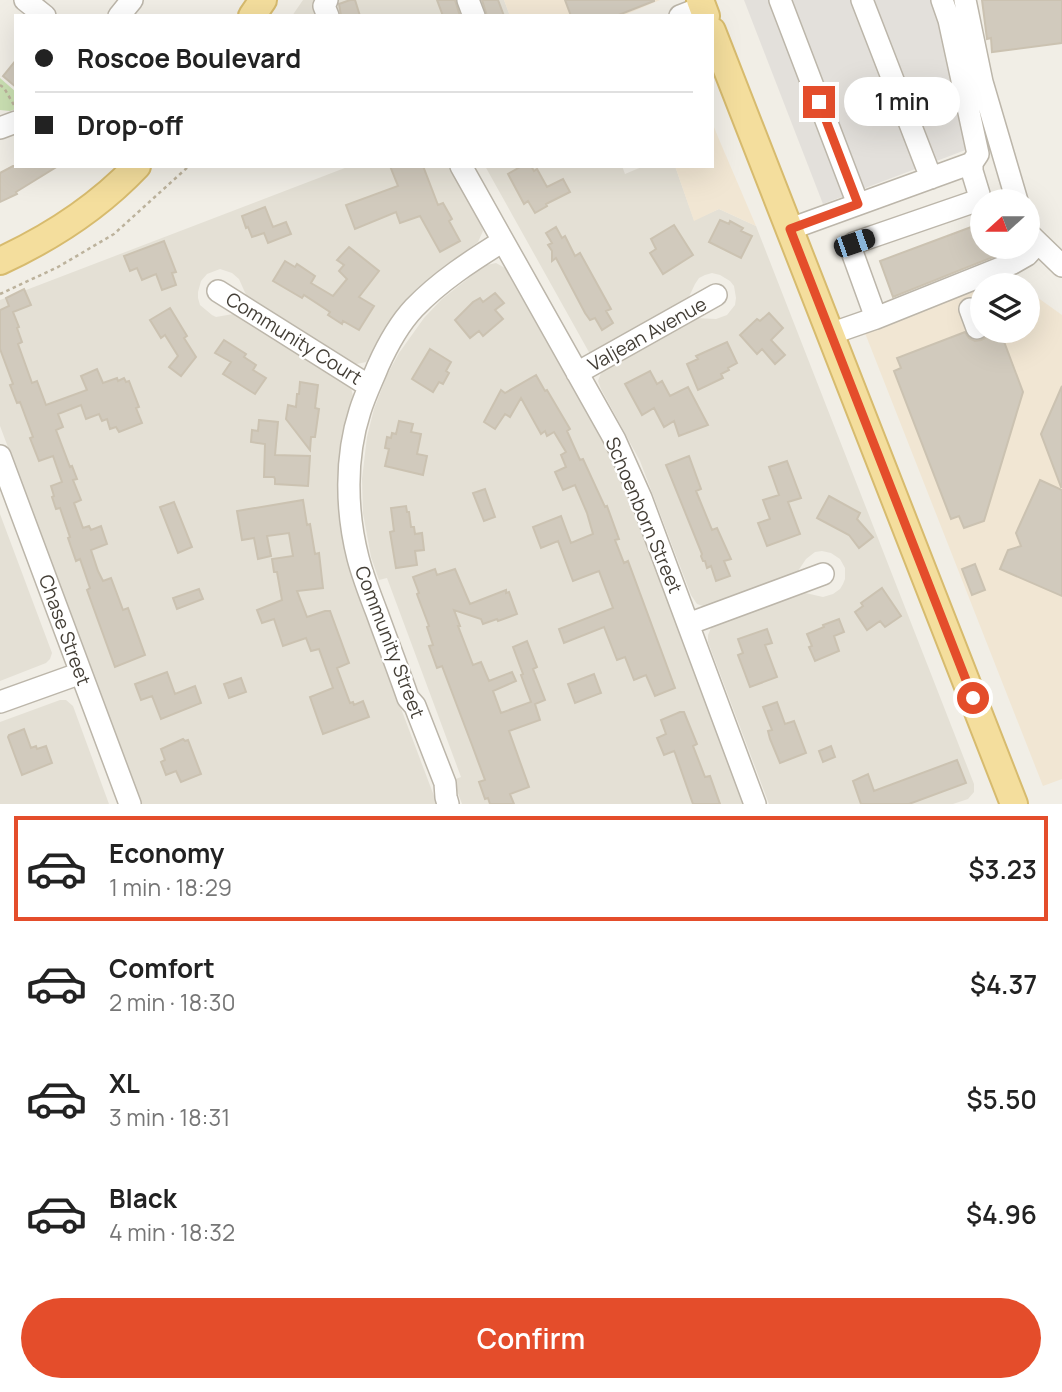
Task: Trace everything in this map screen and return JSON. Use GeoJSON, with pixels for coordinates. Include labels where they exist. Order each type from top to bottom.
{"type":"FeatureCollection","features":[{"type":"Feature","properties":{"kind":"main road"},"geometry":{"type":"LineString","coordinates":[[714,37],[1012,803]]}},
{"type":"Feature","properties":{"kind":"main road"},"geometry":{"type":"LineString","coordinates":[[0,261],[43,239],[73,219],[102,198],[135,168]]}},
{"type":"Feature","properties":{"kind":"street"},"geometry":{"type":"LineString","coordinates":[[25,0],[42,14]]}},
{"type":"Feature","properties":{"kind":"street"},"geometry":{"type":"LineString","coordinates":[[121,14],[132,0]]}},
{"type":"Feature","properties":{"kind":"street"},"geometry":{"type":"LineString","coordinates":[[780,0],[858,204]]}},
{"type":"Feature","properties":{"kind":"street"},"geometry":{"type":"LineString","coordinates":[[862,0],[931,178]]}},
{"type":"Feature","properties":{"kind":"street"},"geometry":{"type":"LineString","coordinates":[[876,318],[851,249],[854,243],[976,201],[979,194],[972,171],[972,163],[978,154],[942,0]]}},
{"type":"Feature","properties":{"kind":"street"},"geometry":{"type":"LineString","coordinates":[[965,0],[982,82],[1013,189]]}},
{"type":"Feature","properties":{"kind":"street"},"geometry":{"type":"LineString","coordinates":[[790,229],[972,163]]}},
{"type":"Feature","properties":{"kind":"street","name":"Schoenborn Street"},"geometry":{"type":"LineString","coordinates":[[462,168],[627,466],[755,804]]}},
{"type":"Feature","properties":{"kind":"street","name":"Community Street"},"geometry":{"type":"LineString","coordinates":[[448,804],[445,783],[415,706],[408,698],[361,570],[350,504],[352,448],[369,386],[397,331],[412,310],[430,292],[472,260],[503,241]]}},
{"type":"Feature","properties":{"kind":"street"},"geometry":{"type":"LineString","coordinates":[[1040,245],[1062,266]]}},
{"type":"Feature","properties":{"kind":"street"},"geometry":{"type":"LineString","coordinates":[[830,334],[1020,259]]}},
{"type":"Feature","properties":{"kind":"street","name":"Community Court"},"geometry":{"type":"LineString","coordinates":[[218,291],[369,386]]}},
{"type":"Feature","properties":{"kind":"street","name":"Valjean Avenue"},"geometry":{"type":"LineString","coordinates":[[577,373],[716,295]]}},
{"type":"Feature","properties":{"kind":"street","name":"Chase Street"},"geometry":{"type":"LineString","coordinates":[[0,456],[130,804]]}},
{"type":"Feature","properties":{"kind":"street"},"geometry":{"type":"LineString","coordinates":[[688,624],[823,574]]}},
{"type":"Feature","properties":{"kind":"street"},"geometry":{"type":"LineString","coordinates":[[0,702],[81,673]]}},
{"type":"Feature","properties":{"kind":"path"},"geometry":{"type":"LineString","coordinates":[[0,85],[14,102]]}},
{"type":"Feature","properties":{"kind":"path"},"geometry":{"type":"LineString","coordinates":[[0,294],[58,267],[114,234],[187,168]]}},
{"type":"Feature","properties":{"kind":"shaded area"},"geometry":{"type":"Polygon","coordinates":[[[303,0],[504,0],[509,14],[293,14],[303,0]]]}},
{"type":"Feature","properties":{"kind":"shaded area"},"geometry":{"type":"Polygon","coordinates":[[[504,0],[660,0],[627,14],[509,14],[504,0]]]}},
{"type":"Feature","properties":{"kind":"shaded area"},"geometry":{"type":"Polygon","coordinates":[[[744,0],[955,0],[984,143],[823,204],[744,0]]]}},
{"type":"Feature","properties":{"kind":"shaded area"},"geometry":{"type":"Polygon","coordinates":[[[714,127],[756,226],[719,209],[694,221],[676,168],[714,168],[714,127]]]}},
{"type":"Feature","properties":{"kind":"shaded area"},"geometry":{"type":"Polygon","coordinates":[[[345,168],[451,168],[483,231],[478,242],[437,272],[409,300],[388,325],[366,362],[352,365],[247,297],[239,279],[232,273],[220,269],[207,274],[201,281],[198,292],[200,305],[212,315],[238,315],[349,384],[351,388],[353,396],[339,462],[339,505],[344,543],[356,589],[437,804],[142,804],[0,426],[0,300],[345,168]]]}},
{"type":"Feature","properties":{"kind":"shaded area"},"geometry":{"type":"Polygon","coordinates":[[[486,168],[623,168],[625,174],[639,168],[676,168],[694,220],[719,209],[756,226],[974,784],[974,792],[968,799],[953,804],[769,804],[708,642],[708,635],[717,623],[801,592],[823,597],[833,594],[843,584],[845,568],[840,559],[831,553],[815,552],[792,575],[706,607],[697,604],[691,595],[640,461],[598,381],[605,369],[694,318],[716,319],[727,315],[735,305],[734,286],[720,275],[705,275],[699,278],[687,301],[590,354],[486,168]]]}},
{"type":"Feature","properties":{"kind":"shaded area"},"geometry":{"type":"Polygon","coordinates":[[[496,263],[508,273],[619,471],[744,804],[462,804],[453,780],[461,777],[387,578],[379,580],[371,557],[363,513],[362,479],[367,437],[374,409],[399,353],[424,318],[442,299],[487,265],[496,263]]]}},
{"type":"Feature","properties":{"kind":"shaded area"},"geometry":{"type":"Polygon","coordinates":[[[970,290],[970,343],[1040,343],[1040,299],[1062,315],[1062,779],[1043,786],[865,333],[970,290]]]}},
{"type":"Feature","properties":{"kind":"shaded area"},"geometry":{"type":"Polygon","coordinates":[[[0,514],[52,653],[46,663],[0,681],[0,514]]]}},
{"type":"Feature","properties":{"kind":"shaded area"},"geometry":{"type":"Polygon","coordinates":[[[66,700],[73,706],[109,804],[0,804],[0,722],[66,700]]]}},
{"type":"Feature","properties":{"kind":"green space"},"geometry":{"type":"Polygon","coordinates":[[[0,78],[14,90],[14,110],[0,110],[0,78]]]}},
{"type":"Feature","properties":{"kind":"building"},"geometry":{"type":"Polygon","coordinates":[[[355,0],[359,14],[341,14],[339,4],[355,0]]]}},
{"type":"Feature","properties":{"kind":"building"},"geometry":{"type":"Polygon","coordinates":[[[437,0],[455,0],[459,14],[442,14],[437,0]]]}},
{"type":"Feature","properties":{"kind":"building"},"geometry":{"type":"Polygon","coordinates":[[[482,0],[498,0],[503,14],[486,14],[482,0]]]}},
{"type":"Feature","properties":{"kind":"building"},"geometry":{"type":"Polygon","coordinates":[[[565,0],[654,0],[621,14],[570,14],[565,0]]]}},
{"type":"Feature","properties":{"kind":"building"},"geometry":{"type":"Polygon","coordinates":[[[982,0],[1062,0],[1062,43],[992,52],[991,38],[987,39],[982,0]]]}},
{"type":"Feature","properties":{"kind":"building"},"geometry":{"type":"Polygon","coordinates":[[[14,62],[14,85],[3,76],[14,62]]]}},
{"type":"Feature","properties":{"kind":"building"},"geometry":{"type":"Polygon","coordinates":[[[13,166],[55,168],[16,192],[17,194],[0,202],[0,173],[13,166]]]}},
{"type":"Feature","properties":{"kind":"building"},"geometry":{"type":"Polygon","coordinates":[[[391,168],[424,168],[438,205],[443,203],[460,241],[440,252],[420,216],[400,223],[396,212],[355,229],[346,205],[398,186],[391,168]]]}},
{"type":"Feature","properties":{"kind":"building"},"geometry":{"type":"Polygon","coordinates":[[[518,168],[532,168],[534,171],[537,169],[547,187],[563,179],[570,192],[535,213],[528,201],[524,204],[508,174],[518,168]]]}},
{"type":"Feature","properties":{"kind":"building"},"geometry":{"type":"Polygon","coordinates":[[[265,207],[273,227],[286,222],[291,234],[268,243],[264,233],[252,237],[242,216],[265,207]]]}},
{"type":"Feature","properties":{"kind":"building"},"geometry":{"type":"Polygon","coordinates":[[[720,220],[729,224],[730,221],[752,236],[741,258],[709,242],[720,220]]]}},
{"type":"Feature","properties":{"kind":"building"},"geometry":{"type":"Polygon","coordinates":[[[674,225],[693,255],[663,274],[650,253],[656,249],[651,239],[674,225]]]}},
{"type":"Feature","properties":{"kind":"building"},"geometry":{"type":"Polygon","coordinates":[[[556,227],[562,238],[565,236],[575,256],[580,253],[611,309],[606,311],[613,323],[602,330],[595,318],[590,320],[585,313],[556,258],[552,261],[552,251],[548,245],[552,243],[546,233],[556,227]]]}},
{"type":"Feature","properties":{"kind":"building"},"geometry":{"type":"Polygon","coordinates":[[[970,227],[970,259],[988,259],[893,297],[880,261],[970,227]]]}},
{"type":"Feature","properties":{"kind":"building"},"geometry":{"type":"Polygon","coordinates":[[[164,241],[176,272],[172,273],[176,285],[162,290],[156,274],[142,280],[137,268],[130,271],[124,256],[164,241]]]}},
{"type":"Feature","properties":{"kind":"building"},"geometry":{"type":"Polygon","coordinates":[[[349,247],[379,271],[359,297],[374,306],[359,330],[343,321],[342,324],[328,315],[330,312],[304,295],[302,298],[273,281],[285,261],[295,267],[297,264],[315,276],[311,283],[333,296],[347,279],[339,271],[344,265],[337,260],[349,247]]]}},
{"type":"Feature","properties":{"kind":"building"},"geometry":{"type":"Polygon","coordinates":[[[24,289],[31,305],[13,312],[22,342],[18,344],[32,383],[37,381],[46,405],[87,390],[81,376],[97,369],[103,383],[117,378],[118,381],[124,378],[126,382],[129,381],[139,407],[136,408],[142,423],[119,432],[116,427],[110,429],[107,419],[102,421],[99,414],[86,419],[81,405],[58,414],[63,427],[56,430],[77,479],[73,480],[81,500],[74,503],[83,528],[89,526],[91,530],[101,526],[107,544],[91,550],[98,571],[103,581],[111,578],[123,610],[128,608],[145,655],[115,667],[87,590],[90,588],[80,559],[76,561],[60,508],[56,509],[52,497],[51,486],[62,482],[53,456],[39,461],[20,402],[17,403],[10,385],[13,384],[0,349],[0,310],[9,306],[6,298],[24,289]]]}},
{"type":"Feature","properties":{"kind":"building"},"geometry":{"type":"Polygon","coordinates":[[[495,293],[504,303],[495,310],[503,319],[483,336],[479,331],[470,338],[455,320],[473,302],[480,298],[483,302],[495,293]]]}},
{"type":"Feature","properties":{"kind":"building"},"geometry":{"type":"Polygon","coordinates":[[[170,308],[196,357],[181,376],[169,367],[178,356],[165,335],[161,338],[150,320],[170,308]]]}},
{"type":"Feature","properties":{"kind":"building"},"geometry":{"type":"Polygon","coordinates":[[[769,313],[783,328],[771,340],[785,355],[775,364],[762,349],[757,354],[740,335],[757,319],[760,321],[769,313]]]}},
{"type":"Feature","properties":{"kind":"building"},"geometry":{"type":"Polygon","coordinates":[[[965,332],[970,343],[1005,343],[1023,392],[984,521],[964,528],[959,516],[951,519],[894,371],[901,368],[897,358],[965,332]]]}},
{"type":"Feature","properties":{"kind":"building"},"geometry":{"type":"Polygon","coordinates":[[[224,340],[246,354],[244,357],[256,365],[253,370],[266,378],[255,394],[223,374],[231,362],[215,353],[224,340]]]}},
{"type":"Feature","properties":{"kind":"building"},"geometry":{"type":"Polygon","coordinates":[[[727,342],[737,363],[721,374],[723,378],[698,390],[687,364],[698,359],[696,356],[727,342]]]}},
{"type":"Feature","properties":{"kind":"building"},"geometry":{"type":"Polygon","coordinates":[[[430,349],[451,362],[443,384],[439,382],[433,392],[412,379],[430,349]]]}},
{"type":"Feature","properties":{"kind":"building"},"geometry":{"type":"Polygon","coordinates":[[[650,371],[657,384],[662,381],[670,396],[688,387],[708,425],[679,436],[674,421],[664,427],[654,408],[642,415],[625,384],[650,371]]]}},
{"type":"Feature","properties":{"kind":"building"},"geometry":{"type":"Polygon","coordinates":[[[536,375],[570,429],[567,431],[580,460],[583,459],[605,507],[607,506],[619,539],[615,540],[624,563],[628,561],[675,688],[655,696],[646,675],[634,680],[625,657],[617,660],[604,627],[564,643],[559,629],[613,608],[599,571],[573,581],[558,541],[541,548],[533,527],[561,516],[571,543],[593,534],[575,485],[563,490],[555,472],[566,467],[561,455],[566,452],[554,432],[547,436],[545,431],[541,434],[521,398],[510,417],[505,414],[495,429],[484,422],[501,390],[505,393],[536,375]]]}},
{"type":"Feature","properties":{"kind":"building"},"geometry":{"type":"Polygon","coordinates":[[[300,382],[318,385],[315,408],[319,409],[310,450],[286,419],[288,405],[296,407],[300,382]]]}},
{"type":"Feature","properties":{"kind":"building"},"geometry":{"type":"Polygon","coordinates":[[[1062,386],[1062,487],[1061,487],[1041,434],[1062,386]]]}},
{"type":"Feature","properties":{"kind":"building"},"geometry":{"type":"Polygon","coordinates":[[[259,420],[278,422],[275,455],[310,456],[308,486],[275,484],[274,477],[264,477],[265,444],[251,442],[252,430],[258,431],[259,420]]]}},
{"type":"Feature","properties":{"kind":"building"},"geometry":{"type":"Polygon","coordinates":[[[399,421],[413,424],[411,432],[421,434],[417,454],[427,456],[423,475],[385,466],[389,449],[385,448],[387,437],[391,438],[392,433],[396,434],[399,421]]]}},
{"type":"Feature","properties":{"kind":"building"},"geometry":{"type":"Polygon","coordinates":[[[689,456],[701,489],[696,491],[712,530],[717,528],[731,559],[724,561],[730,576],[716,581],[711,566],[707,568],[703,561],[666,465],[689,456]]]}},
{"type":"Feature","properties":{"kind":"building"},"geometry":{"type":"Polygon","coordinates":[[[787,461],[801,498],[788,502],[800,534],[767,546],[758,523],[770,519],[763,500],[779,495],[769,467],[787,461]]]}},
{"type":"Feature","properties":{"kind":"building"},"geometry":{"type":"Polygon","coordinates":[[[1040,480],[1062,490],[1062,596],[1000,569],[1008,550],[1021,546],[1016,533],[1040,480]]]}},
{"type":"Feature","properties":{"kind":"building"},"geometry":{"type":"Polygon","coordinates":[[[485,489],[495,517],[484,521],[473,493],[485,489]]]}},
{"type":"Feature","properties":{"kind":"building"},"geometry":{"type":"Polygon","coordinates":[[[829,496],[860,513],[857,519],[873,537],[859,548],[849,535],[817,518],[829,496]]]}},
{"type":"Feature","properties":{"kind":"building"},"geometry":{"type":"Polygon","coordinates":[[[303,500],[315,554],[319,553],[323,588],[297,591],[307,617],[330,611],[349,663],[337,668],[350,703],[353,702],[354,705],[363,701],[369,717],[323,734],[310,697],[333,688],[319,649],[311,651],[306,638],[283,646],[274,619],[262,623],[257,610],[282,600],[272,559],[293,556],[289,533],[267,536],[271,556],[258,559],[254,538],[242,540],[237,511],[303,500]]]}},
{"type":"Feature","properties":{"kind":"building"},"geometry":{"type":"Polygon","coordinates":[[[174,502],[192,547],[178,553],[160,507],[174,502]]]}},
{"type":"Feature","properties":{"kind":"building"},"geometry":{"type":"Polygon","coordinates":[[[406,506],[415,534],[422,533],[424,550],[415,551],[417,565],[396,568],[390,532],[394,531],[391,508],[406,506]]]}},
{"type":"Feature","properties":{"kind":"building"},"geometry":{"type":"Polygon","coordinates":[[[975,564],[985,590],[972,595],[962,569],[975,564]]]}},
{"type":"Feature","properties":{"kind":"building"},"geometry":{"type":"Polygon","coordinates":[[[435,569],[437,575],[455,569],[470,604],[506,590],[506,593],[509,592],[517,614],[498,621],[497,619],[483,624],[481,619],[454,610],[473,665],[481,662],[489,681],[512,672],[516,681],[493,691],[501,713],[531,702],[513,647],[527,641],[537,667],[533,669],[545,700],[535,704],[540,720],[509,731],[529,787],[510,794],[514,804],[490,804],[488,798],[485,799],[479,782],[485,780],[442,666],[437,668],[429,646],[433,645],[427,627],[429,626],[413,577],[435,569]]]}},
{"type":"Feature","properties":{"kind":"building"},"geometry":{"type":"Polygon","coordinates":[[[882,588],[901,616],[885,627],[880,621],[867,630],[855,612],[863,606],[861,603],[882,588]]]}},
{"type":"Feature","properties":{"kind":"building"},"geometry":{"type":"Polygon","coordinates":[[[199,589],[203,599],[177,609],[173,598],[199,589]]]}},
{"type":"Feature","properties":{"kind":"building"},"geometry":{"type":"Polygon","coordinates":[[[839,619],[844,632],[834,636],[839,651],[815,661],[807,634],[839,619]]]}},
{"type":"Feature","properties":{"kind":"building"},"geometry":{"type":"Polygon","coordinates":[[[767,629],[772,643],[765,645],[777,677],[750,687],[738,655],[743,653],[738,639],[767,629]]]}},
{"type":"Feature","properties":{"kind":"building"},"geometry":{"type":"Polygon","coordinates":[[[167,672],[175,694],[195,686],[201,703],[161,719],[152,696],[141,700],[135,684],[167,672]]]}},
{"type":"Feature","properties":{"kind":"building"},"geometry":{"type":"Polygon","coordinates":[[[594,674],[601,693],[575,703],[568,684],[594,674]]]}},
{"type":"Feature","properties":{"kind":"building"},"geometry":{"type":"Polygon","coordinates":[[[241,678],[246,692],[229,698],[224,684],[241,678]]]}},
{"type":"Feature","properties":{"kind":"building"},"geometry":{"type":"Polygon","coordinates":[[[777,702],[785,724],[794,721],[806,753],[780,763],[770,739],[768,731],[772,730],[763,707],[777,702]]]}},
{"type":"Feature","properties":{"kind":"building"},"geometry":{"type":"Polygon","coordinates":[[[684,712],[697,744],[693,746],[705,777],[710,776],[720,804],[693,804],[674,751],[664,755],[657,738],[666,734],[661,720],[684,712]]]}},
{"type":"Feature","properties":{"kind":"building"},"geometry":{"type":"Polygon","coordinates":[[[24,729],[31,748],[46,746],[52,763],[22,775],[8,737],[24,729]]]}},
{"type":"Feature","properties":{"kind":"building"},"geometry":{"type":"Polygon","coordinates":[[[183,739],[188,740],[201,774],[181,782],[176,771],[166,775],[161,762],[165,760],[161,749],[183,739]]]}},
{"type":"Feature","properties":{"kind":"building"},"geometry":{"type":"Polygon","coordinates":[[[831,746],[835,757],[823,762],[819,751],[831,746]]]}},
{"type":"Feature","properties":{"kind":"building"},"geometry":{"type":"Polygon","coordinates":[[[957,760],[966,783],[909,804],[861,804],[853,781],[868,774],[874,791],[957,760]]]}},
{"type":"Feature","properties":{"kind":"route"},"geometry":{"type":"LineString","coordinates":[[819,102],[858,204],[790,229],[973,698]]}}]}
